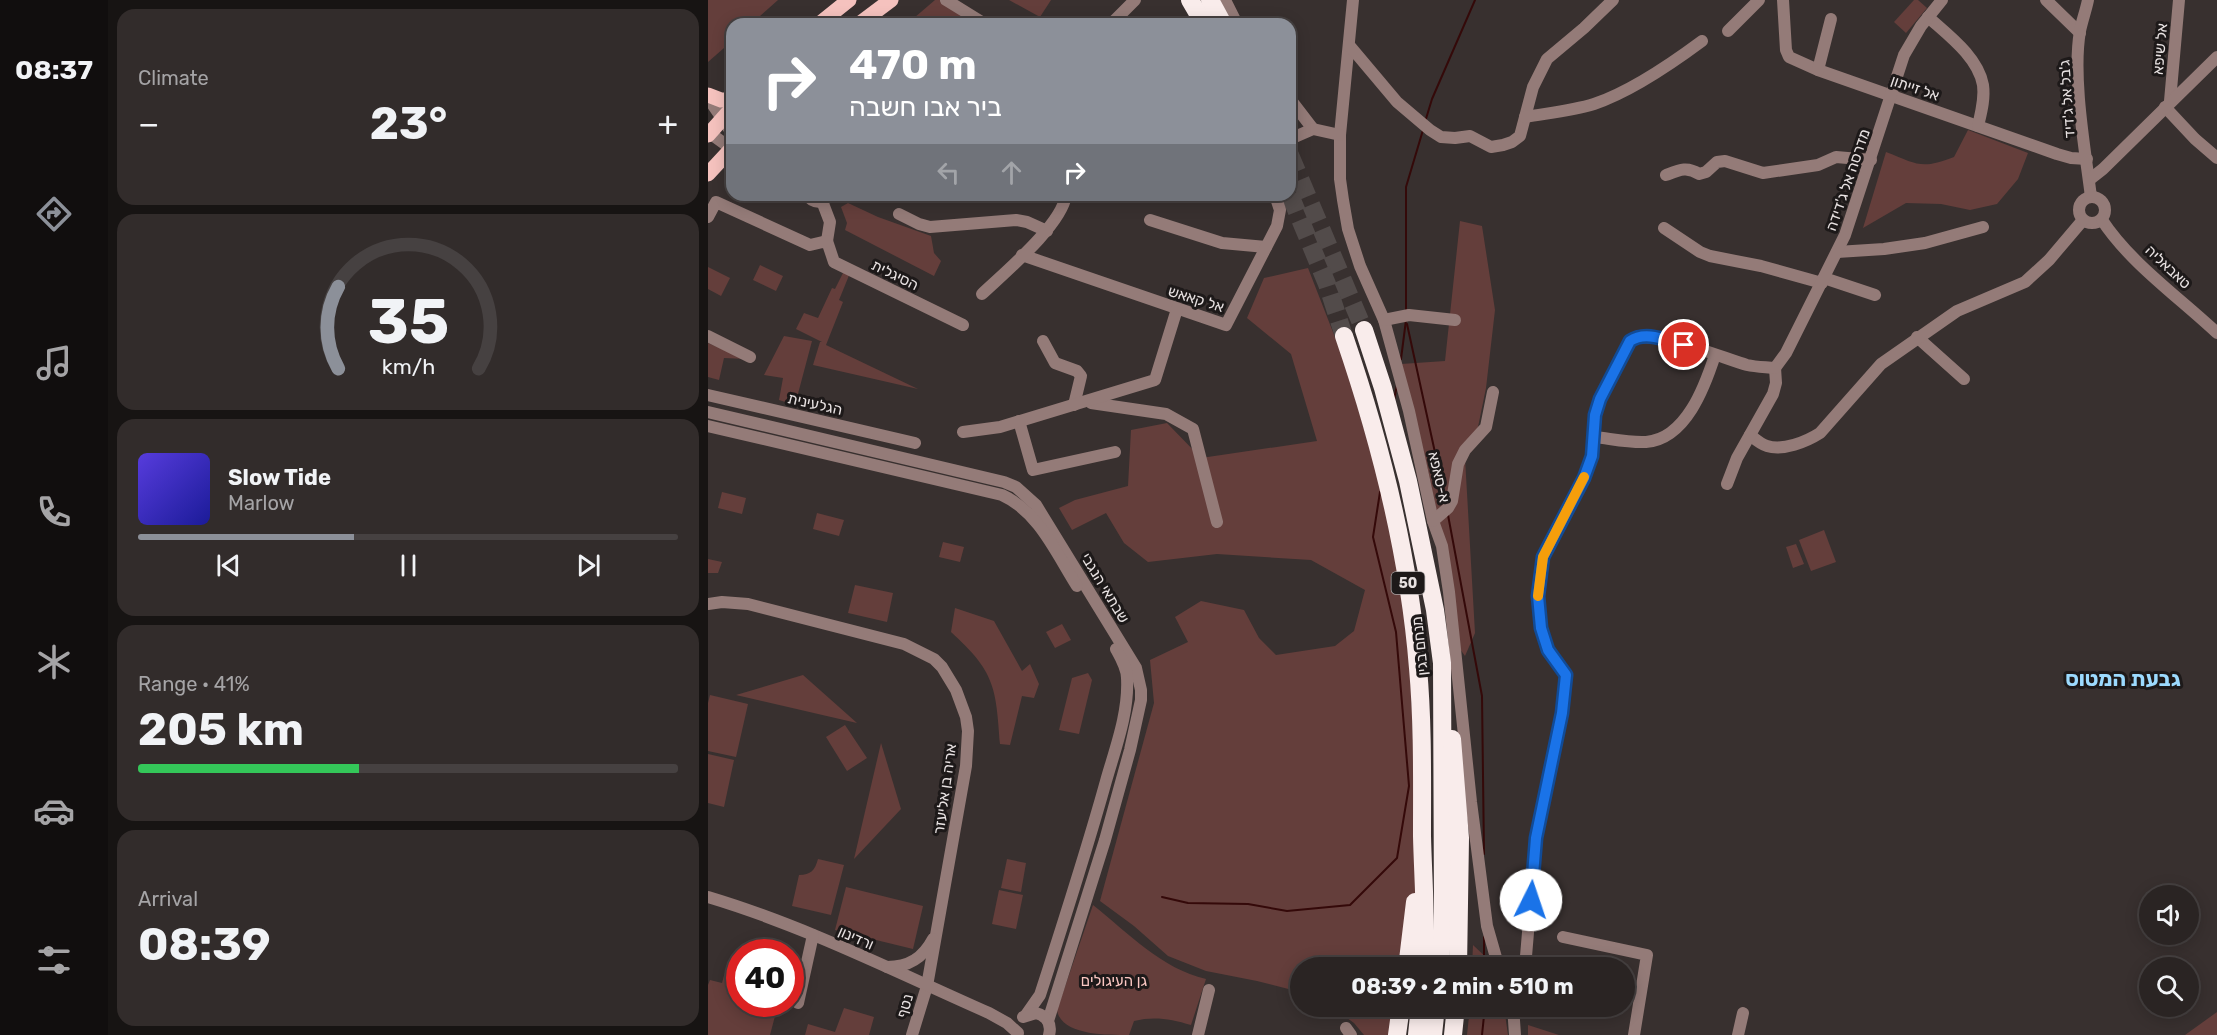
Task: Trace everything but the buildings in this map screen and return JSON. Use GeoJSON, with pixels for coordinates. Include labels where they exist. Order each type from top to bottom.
{"type":"FeatureCollection","features":[{"type":"Feature","properties":{"kind":"highway"},"geometry":{"type":"LineString","coordinates":[[1190,0],[1200,18]]}},
{"type":"Feature","properties":{"kind":"highway"},"geometry":{"type":"LineString","coordinates":[[1210,0],[1220,18]]}},
{"type":"Feature","properties":{"kind":"highway","name":"מנחם בגין"},"geometry":{"type":"LineString","coordinates":[[1364,330],[1383,388],[1408,481],[1433,599],[1442,663],[1443,912],[1441,957]]}},
{"type":"Feature","properties":{"kind":"highway","name":"מנחם בגין"},"geometry":{"type":"LineString","coordinates":[[1344,336],[1381,452],[1412,610],[1421,716],[1424,957]]}},
{"type":"Feature","properties":{"kind":"highway"},"geometry":{"type":"LineString","coordinates":[[1442,663],[1455,765],[1460,838],[1458,957]]}},
{"type":"Feature","properties":{"kind":"highway"},"geometry":{"type":"LineString","coordinates":[[1408,957],[1422,837]]}},
{"type":"Feature","properties":{"kind":"highway"},"geometry":{"type":"LineString","coordinates":[[1397,1035],[1399,1017]]}},
{"type":"Feature","properties":{"kind":"highway"},"geometry":{"type":"LineString","coordinates":[[1417,1035],[1419,1017]]}},
{"type":"Feature","properties":{"kind":"highway"},"geometry":{"type":"LineString","coordinates":[[1433,1035],[1435,1017]]}},
{"type":"Feature","properties":{"kind":"highway"},"geometry":{"type":"LineString","coordinates":[[1453,1035],[1455,1017]]}},
{"type":"Feature","properties":{"kind":"main road"},"geometry":{"type":"LineString","coordinates":[[826,18],[849,0]]}},
{"type":"Feature","properties":{"kind":"main road"},"geometry":{"type":"LineString","coordinates":[[867,18],[891,0]]}},
{"type":"Feature","properties":{"kind":"main road"},"geometry":{"type":"LineString","coordinates":[[708,96],[726,100]]}},
{"type":"Feature","properties":{"kind":"main road"},"geometry":{"type":"LineString","coordinates":[[709,133],[726,115]]}},
{"type":"Feature","properties":{"kind":"main road"},"geometry":{"type":"LineString","coordinates":[[708,174],[726,155]]}},
{"type":"Feature","properties":{"kind":"street"},"geometry":{"type":"LineString","coordinates":[[946,0],[975,18]]}},
{"type":"Feature","properties":{"kind":"street"},"geometry":{"type":"LineString","coordinates":[[1117,18],[1135,0]]}},
{"type":"Feature","properties":{"kind":"street"},"geometry":{"type":"LineString","coordinates":[[1225,0],[1234,18]]}},
{"type":"Feature","properties":{"kind":"street","name":"א-סאפא"},"geometry":{"type":"LineString","coordinates":[[1353,0],[1340,135],[1340,179],[1348,229],[1368,286],[1384,320],[1409,411],[1433,521],[1442,546],[1487,926],[1496,957]]}},
{"type":"Feature","properties":{"kind":"street"},"geometry":{"type":"LineString","coordinates":[[1349,45],[1397,102],[1414,118],[1442,137],[1470,136],[1491,147],[1503,145],[1520,136],[1533,87],[1546,58],[1584,28],[1613,0]]}},
{"type":"Feature","properties":{"kind":"street"},"geometry":{"type":"LineString","coordinates":[[1728,31],[1759,0]]}},
{"type":"Feature","properties":{"kind":"street","name":"אל זייתון"},"geometry":{"type":"LineString","coordinates":[[1783,0],[1786,50],[1789,57],[1818,70],[2057,154],[2087,159]]}},
{"type":"Feature","properties":{"kind":"street","name":"מדרסה אל ג'דידה"},"geometry":{"type":"LineString","coordinates":[[1775,368],[1786,353],[1848,228],[1904,56],[1928,17],[1942,0]]}},
{"type":"Feature","properties":{"kind":"street"},"geometry":{"type":"LineString","coordinates":[[2046,0],[2080,33]]}},
{"type":"Feature","properties":{"kind":"street","name":"ג'בל אל ג'דיד"},"geometry":{"type":"LineString","coordinates":[[2088,0],[2080,33],[2080,95],[2091,197]]}},
{"type":"Feature","properties":{"kind":"street","name":"אל שיפא"},"geometry":{"type":"LineString","coordinates":[[2168,104],[2180,0]]}},
{"type":"Feature","properties":{"kind":"street"},"geometry":{"type":"LineString","coordinates":[[1928,17],[1968,56],[1980,76],[1983,96],[1978,126]]}},
{"type":"Feature","properties":{"kind":"street"},"geometry":{"type":"LineString","coordinates":[[1818,70],[1832,20]]}},
{"type":"Feature","properties":{"kind":"street"},"geometry":{"type":"LineString","coordinates":[[1526,117],[1578,108],[1606,99],[1655,73],[1702,41]]}},
{"type":"Feature","properties":{"kind":"street"},"geometry":{"type":"LineString","coordinates":[[2089,180],[2217,57]]}},
{"type":"Feature","properties":{"kind":"street"},"geometry":{"type":"LineString","coordinates":[[708,96],[726,113]]}},
{"type":"Feature","properties":{"kind":"street"},"geometry":{"type":"LineString","coordinates":[[2168,104],[2195,139],[2217,158]]}},
{"type":"Feature","properties":{"kind":"street"},"geometry":{"type":"LineString","coordinates":[[1296,107],[1313,129]]}},
{"type":"Feature","properties":{"kind":"street"},"geometry":{"type":"LineString","coordinates":[[1296,136],[1313,129],[1340,135]]}},
{"type":"Feature","properties":{"kind":"street"},"geometry":{"type":"LineString","coordinates":[[709,133],[726,145]]}},
{"type":"Feature","properties":{"kind":"street"},"geometry":{"type":"LineString","coordinates":[[1666,175],[1683,168],[1691,169],[1699,174],[1706,172],[1717,162],[1725,161],[1763,173],[1818,165],[1836,157],[1871,160]]}},
{"type":"Feature","properties":{"kind":"street"},"geometry":{"type":"LineString","coordinates":[[2091,197],[2099,198],[2105,204],[2106,213],[2102,220],[2094,224],[2083,220],[2079,208],[2083,200],[2091,197]]}},
{"type":"Feature","properties":{"kind":"street"},"geometry":{"type":"LineString","coordinates":[[708,218],[716,202],[810,245],[827,242],[830,222],[817,201]]}},
{"type":"Feature","properties":{"kind":"street"},"geometry":{"type":"LineString","coordinates":[[982,294],[1047,231],[1065,201]]}},
{"type":"Feature","properties":{"kind":"street","name":"אל קאאש"},"geometry":{"type":"LineString","coordinates":[[1022,255],[1226,325],[1280,217],[1277,201]]}},
{"type":"Feature","properties":{"kind":"street"},"geometry":{"type":"LineString","coordinates":[[899,214],[930,227],[1016,220],[1047,231]]}},
{"type":"Feature","properties":{"kind":"street"},"geometry":{"type":"LineString","coordinates":[[1150,220],[1221,243],[1266,247]]}},
{"type":"Feature","properties":{"kind":"street"},"geometry":{"type":"LineString","coordinates":[[1750,435],[1767,447],[1792,445],[1811,438],[1829,424],[1881,364],[1957,311],[2025,282],[2049,260],[2083,220]]}},
{"type":"Feature","properties":{"kind":"street","name":"טאבאליה"},"geometry":{"type":"LineString","coordinates":[[2102,220],[2132,254],[2217,333]]}},
{"type":"Feature","properties":{"kind":"street"},"geometry":{"type":"LineString","coordinates":[[1837,252],[1925,243],[1983,227]]}},
{"type":"Feature","properties":{"kind":"street"},"geometry":{"type":"LineString","coordinates":[[1664,228],[1710,256],[1823,280],[1875,295]]}},
{"type":"Feature","properties":{"kind":"street","name":"הסיגלית"},"geometry":{"type":"LineString","coordinates":[[827,242],[834,262],[963,325]]}},
{"type":"Feature","properties":{"kind":"street"},"geometry":{"type":"LineString","coordinates":[[963,432],[1019,422],[1155,381],[1178,309]]}},
{"type":"Feature","properties":{"kind":"street"},"geometry":{"type":"LineString","coordinates":[[1384,320],[1409,315],[1455,320]]}},
{"type":"Feature","properties":{"kind":"street"},"geometry":{"type":"LineString","coordinates":[[708,336],[750,357]]}},
{"type":"Feature","properties":{"kind":"street"},"geometry":{"type":"LineString","coordinates":[[1526,957],[1536,838],[1562,713],[1566,675],[1548,650],[1541,628],[1538,596],[1543,557],[1584,478],[1592,456],[1595,415],[1600,399],[1630,341],[1636,337],[1646,336],[1748,365],[1775,368],[1776,383],[1773,394],[1727,483]]}},
{"type":"Feature","properties":{"kind":"street"},"geometry":{"type":"LineString","coordinates":[[1917,337],[1964,379]]}},
{"type":"Feature","properties":{"kind":"street"},"geometry":{"type":"LineString","coordinates":[[1042,341],[1054,363],[1077,371],[1081,376],[1079,404]]}},
{"type":"Feature","properties":{"kind":"street"},"geometry":{"type":"LineString","coordinates":[[1595,437],[1648,442],[1674,429],[1685,419],[1697,402],[1715,355]]}},
{"type":"Feature","properties":{"kind":"street"},"geometry":{"type":"LineString","coordinates":[[1433,521],[1448,508],[1452,501],[1458,464],[1465,450],[1486,427],[1493,392]]}},
{"type":"Feature","properties":{"kind":"street","name":"הגלעינית"},"geometry":{"type":"LineString","coordinates":[[708,395],[915,443]]}},
{"type":"Feature","properties":{"kind":"street"},"geometry":{"type":"LineString","coordinates":[[713,428],[722,415],[725,399]]}},
{"type":"Feature","properties":{"kind":"street"},"geometry":{"type":"LineString","coordinates":[[1079,404],[1166,414],[1193,429],[1217,522]]}},
{"type":"Feature","properties":{"kind":"street","name":"שבתאי הנגבי"},"geometry":{"type":"LineString","coordinates":[[708,412],[1017,487],[1026,494],[1046,520],[1136,668],[1141,700],[1132,744],[1051,1029]]}},
{"type":"Feature","properties":{"kind":"street"},"geometry":{"type":"LineString","coordinates":[[1019,422],[1033,470],[1115,452]]}},
{"type":"Feature","properties":{"kind":"street","name":"שבתאי הנגבי"},"geometry":{"type":"LineString","coordinates":[[713,428],[994,492],[1011,499],[1034,518],[1121,657],[1127,675],[1127,693],[1116,747],[1091,835],[1040,995],[1018,1025],[1018,1034]]}},
{"type":"Feature","properties":{"kind":"street","name":"אריה בן אליעזר"},"geometry":{"type":"LineString","coordinates":[[708,604],[722,602],[748,604],[887,639],[927,654],[942,667],[961,702],[968,730],[966,766],[927,986]]}},
{"type":"Feature","properties":{"kind":"street","name":"ורדינון"},"geometry":{"type":"LineString","coordinates":[[708,897],[773,918],[886,967],[989,1013],[1007,1023],[1018,1034]]}},
{"type":"Feature","properties":{"kind":"street"},"geometry":{"type":"LineString","coordinates":[[886,967],[906,965],[917,959],[929,947],[936,932]]}},
{"type":"Feature","properties":{"kind":"street"},"geometry":{"type":"LineString","coordinates":[[804,976],[813,935]]}},
{"type":"Feature","properties":{"kind":"street"},"geometry":{"type":"LineString","coordinates":[[1563,937],[1647,955],[1634,1035]]}},
{"type":"Feature","properties":{"kind":"street","name":"נטף"},"geometry":{"type":"LineString","coordinates":[[912,1035],[927,986]]}},
{"type":"Feature","properties":{"kind":"street"},"geometry":{"type":"LineString","coordinates":[[1198,1035],[1209,990]]}},
{"type":"Feature","properties":{"kind":"street","name":"ורדינון"},"geometry":{"type":"LineString","coordinates":[[989,1013],[1024,1016],[1036,1013],[1051,1029]]}},
{"type":"Feature","properties":{"kind":"street"},"geometry":{"type":"LineString","coordinates":[[1738,1035],[1743,1013]]}},
{"type":"Feature","properties":{"kind":"street"},"geometry":{"type":"LineString","coordinates":[[1514,1017],[1515,1035]]}},
{"type":"Feature","properties":{"kind":"green space"},"geometry":{"type":"Polygon","coordinates":[[[708,0],[778,0],[758,18],[726,18],[726,46],[708,62],[708,0]]]}},
{"type":"Feature","properties":{"kind":"green space"},"geometry":{"type":"Polygon","coordinates":[[[935,0],[941,0],[967,18],[914,18],[935,0]]]}},
{"type":"Feature","properties":{"kind":"green space"},"geometry":{"type":"Polygon","coordinates":[[[1009,0],[1051,0],[1040,17],[1009,0]]]}},
{"type":"Feature","properties":{"kind":"green space"},"geometry":{"type":"Polygon","coordinates":[[[1914,0],[1918,0],[1927,8],[1906,33],[1894,22],[1914,0]]]}},
{"type":"Feature","properties":{"kind":"green space"},"geometry":{"type":"Polygon","coordinates":[[[1968,130],[2028,153],[2018,179],[1997,204],[1970,210],[1941,204],[1906,203],[1863,228],[1886,152],[1919,164],[1943,161],[1954,157],[1968,130]]]}},
{"type":"Feature","properties":{"kind":"green space"},"geometry":{"type":"Polygon","coordinates":[[[848,203],[878,217],[931,236],[934,253],[941,261],[934,276],[845,230],[847,223],[841,207],[848,203]]]}},
{"type":"Feature","properties":{"kind":"green space"},"geometry":{"type":"Polygon","coordinates":[[[1460,221],[1482,226],[1495,310],[1486,388],[1478,427],[1465,458],[1475,633],[1465,656],[1460,649],[1449,577],[1428,470],[1401,364],[1445,361],[1460,221]]]}},
{"type":"Feature","properties":{"kind":"green space"},"geometry":{"type":"Polygon","coordinates":[[[760,265],[783,276],[776,291],[753,280],[760,265]]]}},
{"type":"Feature","properties":{"kind":"green space"},"geometry":{"type":"Polygon","coordinates":[[[708,267],[730,278],[721,296],[708,289],[708,267]]]}},
{"type":"Feature","properties":{"kind":"green space"},"geometry":{"type":"Polygon","coordinates":[[[1308,268],[1345,363],[1385,502],[1408,609],[1422,957],[1290,957],[1290,989],[1206,971],[1168,956],[1134,926],[1100,901],[1154,703],[1150,660],[1188,642],[1175,617],[1201,601],[1244,610],[1259,638],[1276,655],[1335,646],[1354,631],[1365,590],[1311,560],[1217,554],[1148,562],[1124,543],[1106,513],[1072,530],[1059,508],[1075,500],[1128,486],[1131,430],[1167,423],[1201,458],[1317,441],[1291,354],[1247,318],[1264,278],[1308,268]]]}},
{"type":"Feature","properties":{"kind":"green space"},"geometry":{"type":"Polygon","coordinates":[[[844,271],[850,273],[839,300],[843,302],[826,345],[918,389],[813,365],[820,342],[822,342],[796,329],[804,313],[818,318],[832,288],[835,289],[844,271]]]}},
{"type":"Feature","properties":{"kind":"green space"},"geometry":{"type":"Polygon","coordinates":[[[784,336],[812,341],[795,405],[779,400],[783,378],[764,375],[784,336]]]}},
{"type":"Feature","properties":{"kind":"green space"},"geometry":{"type":"Polygon","coordinates":[[[708,343],[746,359],[724,358],[719,380],[708,377],[708,343]]]}},
{"type":"Feature","properties":{"kind":"green space"},"geometry":{"type":"Polygon","coordinates":[[[722,492],[746,498],[742,514],[718,508],[722,492]]]}},
{"type":"Feature","properties":{"kind":"green space"},"geometry":{"type":"Polygon","coordinates":[[[817,513],[844,520],[839,536],[813,529],[817,513]]]}},
{"type":"Feature","properties":{"kind":"green space"},"geometry":{"type":"Polygon","coordinates":[[[1824,530],[1836,562],[1811,571],[1799,540],[1824,530]]]}},
{"type":"Feature","properties":{"kind":"green space"},"geometry":{"type":"Polygon","coordinates":[[[943,542],[964,547],[960,562],[939,557],[943,542]]]}},
{"type":"Feature","properties":{"kind":"green space"},"geometry":{"type":"Polygon","coordinates":[[[1796,544],[1804,564],[1793,568],[1786,547],[1796,544]]]}},
{"type":"Feature","properties":{"kind":"green space"},"geometry":{"type":"Polygon","coordinates":[[[708,559],[722,562],[718,573],[708,573],[708,559]]]}},
{"type":"Feature","properties":{"kind":"green space"},"geometry":{"type":"Polygon","coordinates":[[[855,585],[893,593],[887,622],[848,613],[855,585]]]}},
{"type":"Feature","properties":{"kind":"green space"},"geometry":{"type":"Polygon","coordinates":[[[955,608],[994,621],[1022,671],[1030,664],[1039,684],[1034,698],[1022,696],[1010,745],[1000,744],[997,708],[985,670],[977,658],[951,632],[955,608]]]}},
{"type":"Feature","properties":{"kind":"green space"},"geometry":{"type":"Polygon","coordinates":[[[1062,624],[1071,640],[1055,648],[1046,632],[1062,624]]]}},
{"type":"Feature","properties":{"kind":"green space"},"geometry":{"type":"Polygon","coordinates":[[[1088,673],[1092,680],[1079,734],[1059,730],[1072,678],[1088,673]]]}},
{"type":"Feature","properties":{"kind":"green space"},"geometry":{"type":"Polygon","coordinates":[[[803,675],[857,723],[736,695],[803,675]]]}},
{"type":"Feature","properties":{"kind":"green space"},"geometry":{"type":"Polygon","coordinates":[[[710,695],[748,704],[736,757],[708,751],[710,695]]]}},
{"type":"Feature","properties":{"kind":"green space"},"geometry":{"type":"Polygon","coordinates":[[[845,725],[867,758],[847,771],[826,737],[845,725]]]}},
{"type":"Feature","properties":{"kind":"green space"},"geometry":{"type":"Polygon","coordinates":[[[881,743],[901,809],[854,859],[881,743]]]}},
{"type":"Feature","properties":{"kind":"green space"},"geometry":{"type":"Polygon","coordinates":[[[708,754],[734,760],[724,807],[708,803],[708,754]]]}},
{"type":"Feature","properties":{"kind":"green space"},"geometry":{"type":"Polygon","coordinates":[[[818,859],[844,865],[831,915],[792,906],[799,875],[812,871],[818,859]]]}},
{"type":"Feature","properties":{"kind":"green space"},"geometry":{"type":"Polygon","coordinates":[[[1007,859],[1026,863],[1021,892],[1001,888],[1007,859]]]}},
{"type":"Feature","properties":{"kind":"green space"},"geometry":{"type":"Polygon","coordinates":[[[846,887],[923,906],[913,949],[835,930],[846,887]]]}},
{"type":"Feature","properties":{"kind":"green space"},"geometry":{"type":"Polygon","coordinates":[[[999,890],[1023,895],[1016,929],[992,924],[999,890]]]}},
{"type":"Feature","properties":{"kind":"green space","name":"גן העיגולים"},"geometry":{"type":"Polygon","coordinates":[[[1093,905],[1160,959],[1206,979],[1191,1025],[1162,1019],[1141,1019],[1134,1021],[1129,1035],[1108,1035],[1075,1029],[1060,1018],[1057,1010],[1093,905]]]}},
{"type":"Feature","properties":{"kind":"green space"},"geometry":{"type":"Polygon","coordinates":[[[1473,945],[1486,957],[1472,957],[1473,945]]]}},
{"type":"Feature","properties":{"kind":"green space"},"geometry":{"type":"Polygon","coordinates":[[[726,968],[726,1017],[775,1017],[770,1035],[708,1035],[708,985],[710,980],[722,983],[726,968]]]}},
{"type":"Feature","properties":{"kind":"green space"},"geometry":{"type":"Polygon","coordinates":[[[844,1008],[874,1017],[869,1035],[805,1035],[808,1024],[835,1032],[844,1008]]]}},
{"type":"Feature","properties":{"kind":"green space"},"geometry":{"type":"Polygon","coordinates":[[[2217,1012],[2217,1035],[2185,1035],[2217,1012]]]}},
{"type":"Feature","properties":{"kind":"green space"},"geometry":{"type":"Polygon","coordinates":[[[1346,1017],[1405,1017],[1400,1035],[1364,1035],[1346,1017]]]}},
{"type":"Feature","properties":{"kind":"green space"},"geometry":{"type":"Polygon","coordinates":[[[1469,1017],[1505,1017],[1508,1035],[1467,1035],[1469,1017]]]}},
{"type":"Feature","properties":{"kind":"green space"},"geometry":{"type":"Polygon","coordinates":[[[1528,1025],[1559,1035],[1528,1035],[1528,1025]]]}},
{"type":"Feature","properties":{"kind":"waterway"},"geometry":{"type":"LineString","coordinates":[[1425,122],[1432,99],[1475,0]]}},
{"type":"Feature","properties":{"kind":"waterway"},"geometry":{"type":"LineString","coordinates":[[1406,311],[1406,187],[1423,130]]}},
{"type":"Feature","properties":{"kind":"waterway"},"geometry":{"type":"LineString","coordinates":[[1401,359],[1406,320]]}},
{"type":"Feature","properties":{"kind":"waterway"},"geometry":{"type":"LineString","coordinates":[[1407,324],[1446,503]]}},
{"type":"Feature","properties":{"kind":"waterway"},"geometry":{"type":"LineString","coordinates":[[1394,400],[1397,385]]}},
{"type":"Feature","properties":{"kind":"waterway"},"geometry":{"type":"LineString","coordinates":[[1162,897],[1188,903],[1248,904],[1287,911],[1350,905],[1397,858],[1409,786],[1396,632],[1373,537],[1380,492]]}},
{"type":"Feature","properties":{"kind":"waterway"},"geometry":{"type":"LineString","coordinates":[[1448,515],[1482,696],[1484,854]]}},
{"type":"Feature","properties":{"kind":"waterway"},"geometry":{"type":"LineString","coordinates":[[1484,937],[1484,957]]}},
{"type":"Feature","properties":{"kind":"waterway"},"geometry":{"type":"LineString","coordinates":[[1482,1035],[1484,1017]]}},
{"type":"Feature","properties":{"kind":"tunnel"},"geometry":{"type":"LineString","coordinates":[[1296,169],[1364,330]]}},
{"type":"Feature","properties":{"kind":"tunnel"},"geometry":{"type":"LineString","coordinates":[[1292,201],[1327,284],[1344,336]]}},
{"type":"Feature","properties":{"kind":"slow traffic"},"geometry":{"type":"LineString","coordinates":[[1538,596],[1543,557],[1549,541],[1584,477]]}},
{"type":"Feature","properties":{"kind":"district","name":"גבעת המטוס"},"geometry":{"type":"Point","coordinates":[2123,679]}},
{"type":"Feature","properties":{"kind":"route"},"geometry":{"type":"LineString","coordinates":[[1531,900],[1536,838],[1562,713],[1566,675],[1548,650],[1541,628],[1538,596],[1543,557],[1549,541],[1584,478],[1592,456],[1595,415],[1600,399],[1630,341],[1636,337],[1646,336],[1684,345]]}}]}
